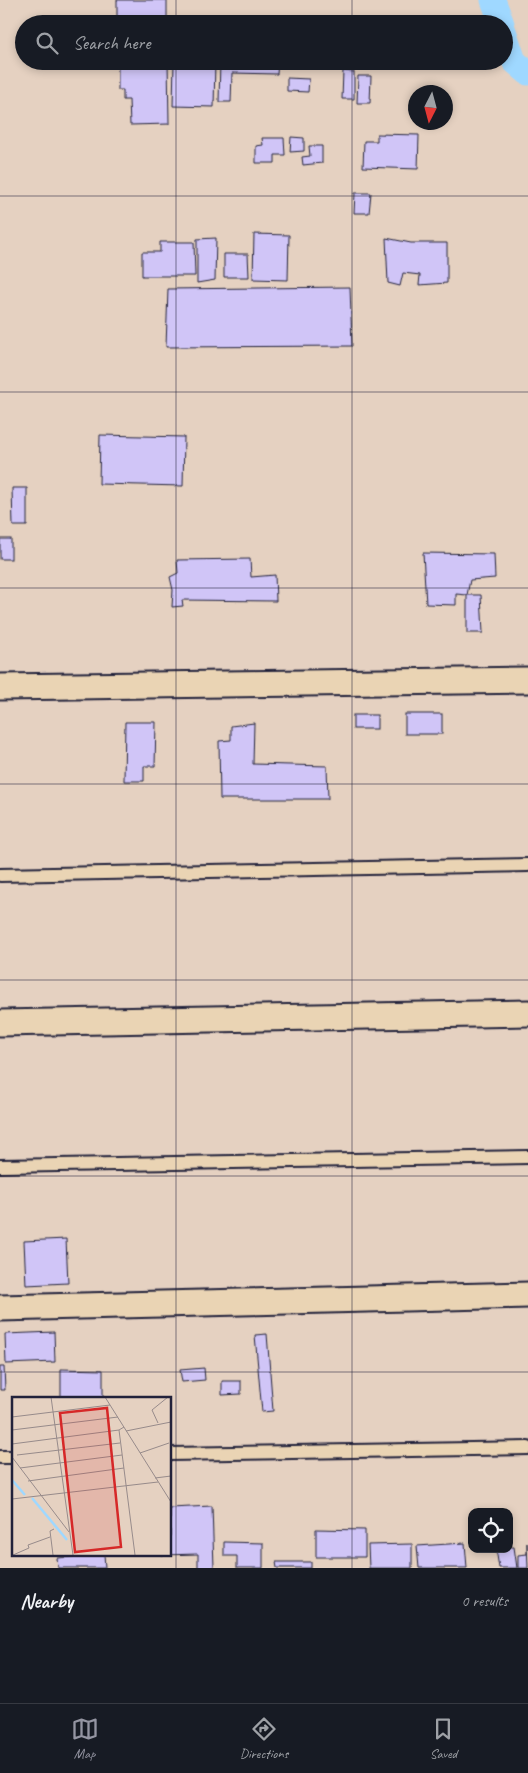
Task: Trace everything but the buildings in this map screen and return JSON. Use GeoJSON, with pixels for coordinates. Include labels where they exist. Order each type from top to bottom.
{"type":"FeatureCollection","features":[{"type":"Feature","properties":{"kind":"street"},"geometry":{"type":"LineString","coordinates":[[0,687],[528,680]]}},
{"type":"Feature","properties":{"kind":"street"},"geometry":{"type":"LineString","coordinates":[[0,1023],[528,1013]]}},
{"type":"Feature","properties":{"kind":"street"},"geometry":{"type":"LineString","coordinates":[[0,1308],[528,1295]]}},
{"type":"Feature","properties":{"kind":"lane"},"geometry":{"type":"LineString","coordinates":[[0,875],[528,865]]}},
{"type":"Feature","properties":{"kind":"lane"},"geometry":{"type":"LineString","coordinates":[[0,1166],[528,1157]]}},
{"type":"Feature","properties":{"kind":"lane"},"geometry":{"type":"LineString","coordinates":[[171,1454],[528,1448]]}},
{"type":"Feature","properties":{"kind":"waterway"},"geometry":{"type":"LineString","coordinates":[[493,0],[499,15]]}},
{"type":"Feature","properties":{"kind":"waterway"},"geometry":{"type":"LineString","coordinates":[[513,58],[528,73]]}}]}
